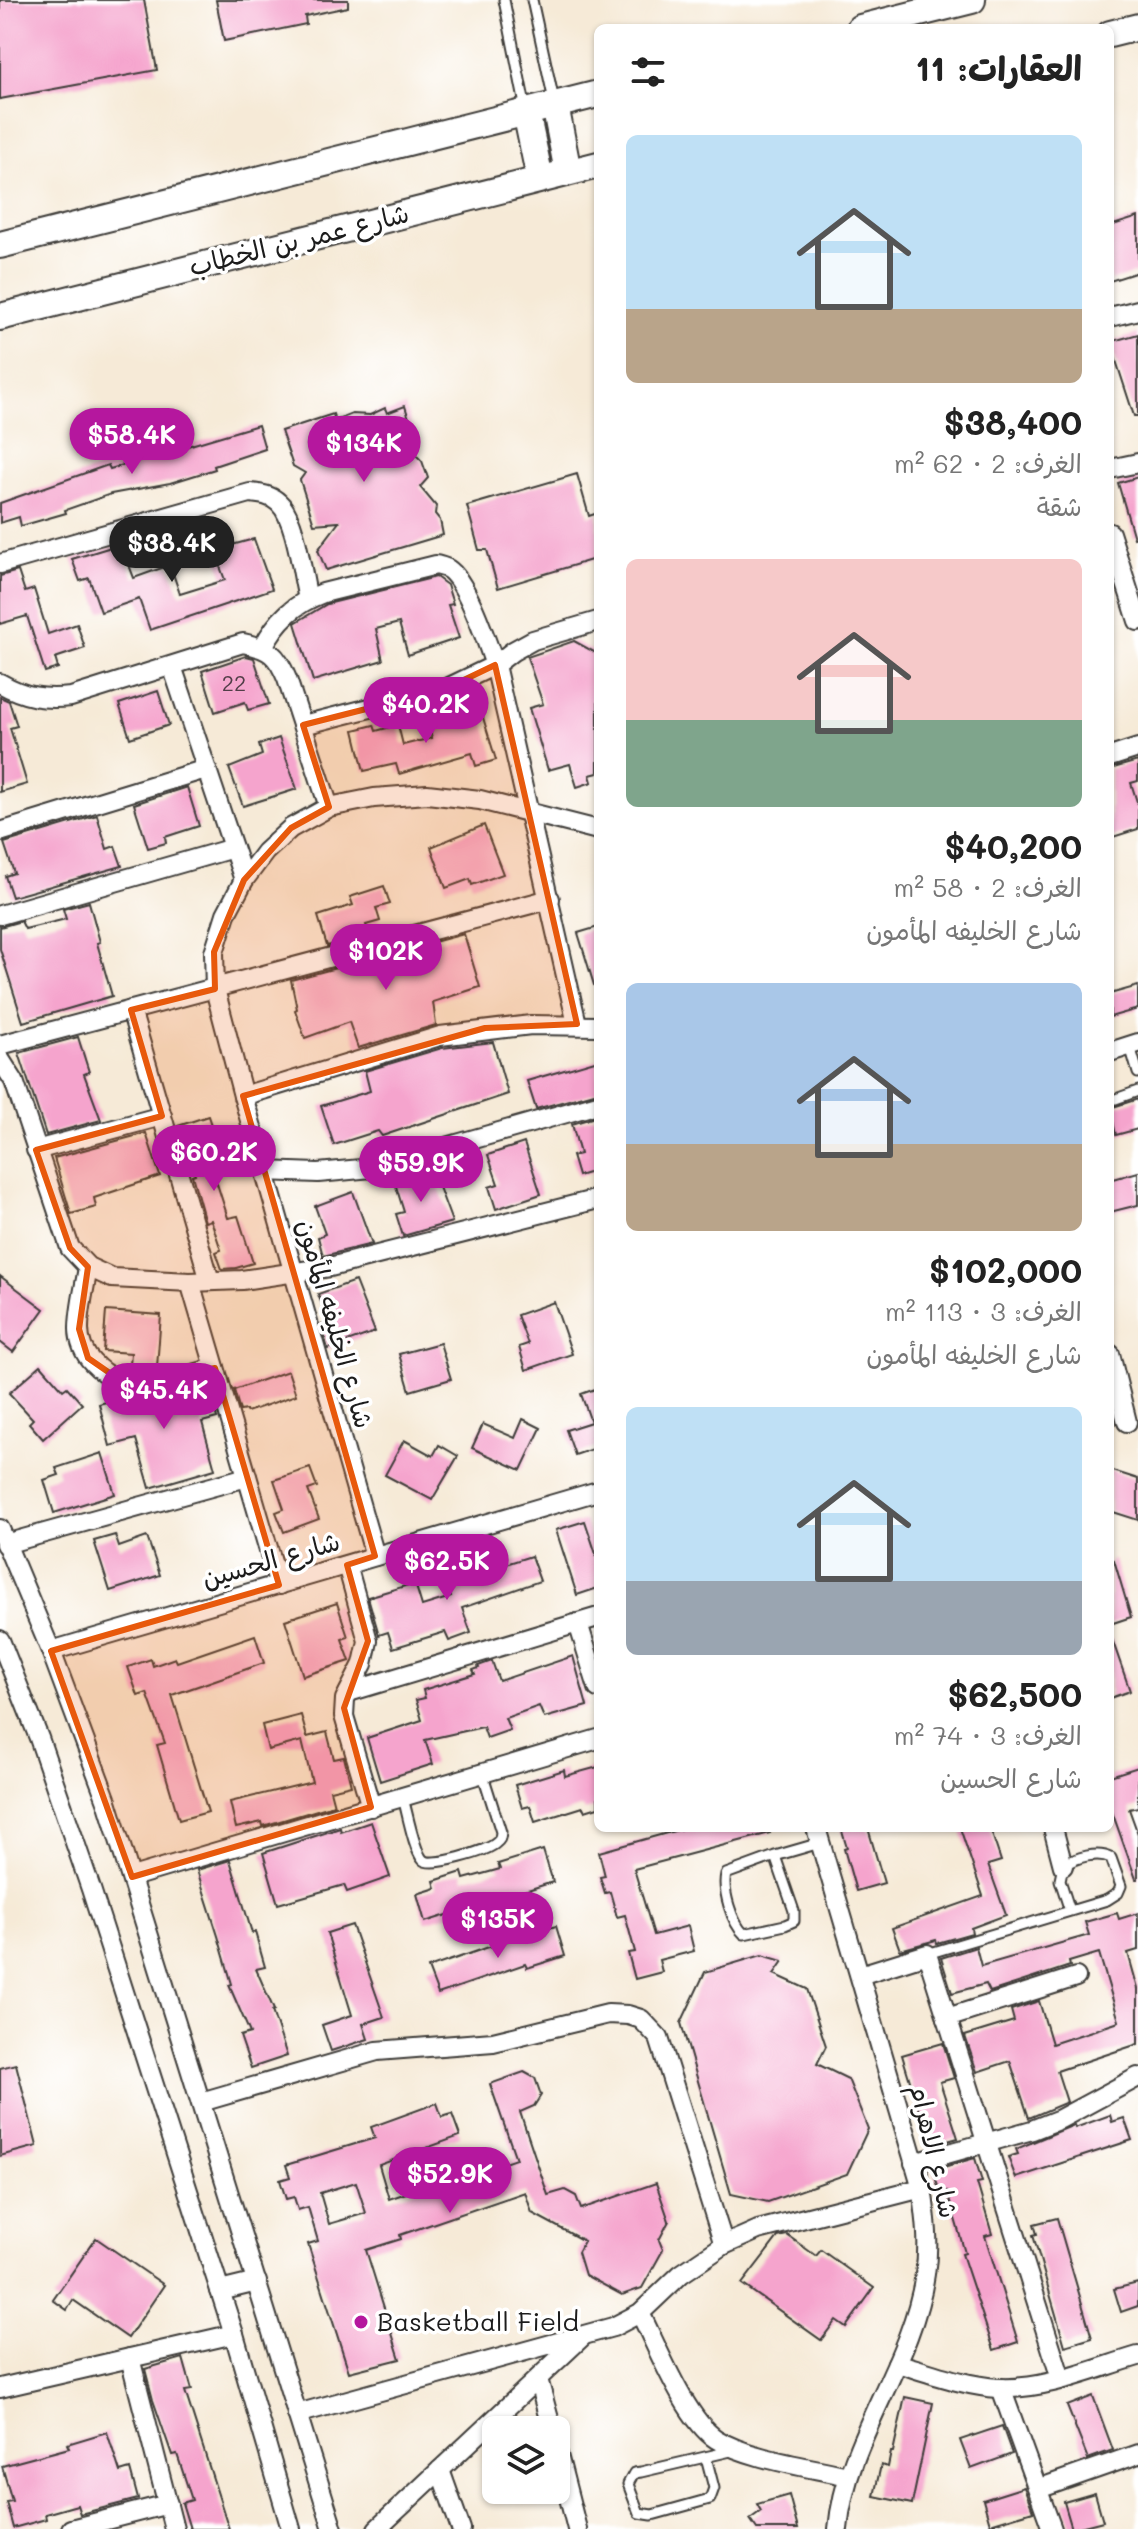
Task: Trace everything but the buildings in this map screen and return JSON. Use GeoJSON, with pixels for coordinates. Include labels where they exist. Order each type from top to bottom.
{"type":"FeatureCollection","features":[{"type":"Feature","properties":{"kind":"street"},"geometry":{"type":"LineString","coordinates":[[876,24],[972,0]]}},
{"type":"Feature","properties":{"kind":"street"},"geometry":{"type":"LineString","coordinates":[[1114,33],[1138,27]]}},
{"type":"Feature","properties":{"kind":"street"},"geometry":{"type":"LineString","coordinates":[[0,245],[594,95]]}},
{"type":"Feature","properties":{"kind":"street"},"geometry":{"type":"LineString","coordinates":[[555,105],[568,172]]}},
{"type":"Feature","properties":{"kind":"street"},"geometry":{"type":"LineString","coordinates":[[526,112],[540,179]]}},
{"type":"Feature","properties":{"kind":"street","name":"شارع عمر بن الخطاب"},"geometry":{"type":"LineString","coordinates":[[0,317],[594,166]]}},
{"type":"Feature","properties":{"kind":"street"},"geometry":{"type":"LineString","coordinates":[[1114,316],[1138,310]]}},
{"type":"Feature","properties":{"kind":"street"},"geometry":{"type":"LineString","coordinates":[[1114,468],[1138,463]]}},
{"type":"Feature","properties":{"kind":"street"},"geometry":{"type":"LineString","coordinates":[[0,564],[250,493],[266,495],[280,503],[289,516],[308,599]]}},
{"type":"Feature","properties":{"kind":"street"},"geometry":{"type":"LineString","coordinates":[[1114,546],[1138,621]]}},
{"type":"Feature","properties":{"kind":"street"},"geometry":{"type":"LineString","coordinates":[[263,647],[274,627],[289,611],[308,599],[424,567],[436,565],[448,568],[472,605],[495,665],[577,1024]]}},
{"type":"Feature","properties":{"kind":"street"},"geometry":{"type":"LineString","coordinates":[[303,725],[445,689],[495,665],[533,640],[594,622]]}},
{"type":"Feature","properties":{"kind":"street"},"geometry":{"type":"LineString","coordinates":[[0,683],[26,695],[53,699],[71,697],[243,643],[263,647],[279,660],[329,807]]}},
{"type":"Feature","properties":{"kind":"street"},"geometry":{"type":"LineString","coordinates":[[172,666],[244,880]]}},
{"type":"Feature","properties":{"kind":"street"},"geometry":{"type":"LineString","coordinates":[[1114,756],[1138,748]]}},
{"type":"Feature","properties":{"kind":"street"},"geometry":{"type":"LineString","coordinates":[[0,832],[206,769]]}},
{"type":"Feature","properties":{"kind":"street","name":"شارع الخليفه المأمون"},"geometry":{"type":"LineString","coordinates":[[375,1556],[243,1096],[215,989],[214,952],[226,914],[244,880],[265,852],[291,828],[329,807],[374,798],[427,794],[480,800],[594,829]]}},
{"type":"Feature","properties":{"kind":"street"},"geometry":{"type":"LineString","coordinates":[[0,915],[233,848]]}},
{"type":"Feature","properties":{"kind":"street"},"geometry":{"type":"LineString","coordinates":[[0,1045],[550,899]]}},
{"type":"Feature","properties":{"kind":"street"},"geometry":{"type":"LineString","coordinates":[[131,1010],[210,1281]]}},
{"type":"Feature","properties":{"kind":"street"},"geometry":{"type":"LineString","coordinates":[[243,1096],[440,1036],[485,1028],[594,1026]]}},
{"type":"Feature","properties":{"kind":"street"},"geometry":{"type":"LineString","coordinates":[[1114,1051],[1134,1045]]}},
{"type":"Feature","properties":{"kind":"street"},"geometry":{"type":"LineString","coordinates":[[0,1059],[14,1081],[70,1248],[88,1267],[112,1278],[190,1282],[294,1274],[366,1259],[594,1200]]}},
{"type":"Feature","properties":{"kind":"street"},"geometry":{"type":"LineString","coordinates":[[264,1171],[318,1173],[372,1168],[594,1105]]}},
{"type":"Feature","properties":{"kind":"street"},"geometry":{"type":"LineString","coordinates":[[36,1150],[162,1116]]}},
{"type":"Feature","properties":{"kind":"street"},"geometry":{"type":"LineString","coordinates":[[88,1267],[79,1329],[81,1344],[88,1358],[99,1369],[127,1385],[143,1386],[215,1368]]}},
{"type":"Feature","properties":{"kind":"street"},"geometry":{"type":"LineString","coordinates":[[190,1282],[279,1585]]}},
{"type":"Feature","properties":{"kind":"street"},"geometry":{"type":"LineString","coordinates":[[1114,1372],[1125,1421]]}},
{"type":"Feature","properties":{"kind":"street"},"geometry":{"type":"LineString","coordinates":[[247,1477],[3,1536],[51,1651],[132,1877],[333,2529]]}},
{"type":"Feature","properties":{"kind":"street","name":"شارع الحسين"},"geometry":{"type":"LineString","coordinates":[[51,1651],[594,1492]]}},
{"type":"Feature","properties":{"kind":"street"},"geometry":{"type":"LineString","coordinates":[[347,1565],[368,1641],[363,1664],[345,1699],[344,1716],[371,1807]]}},
{"type":"Feature","properties":{"kind":"street"},"geometry":{"type":"LineString","coordinates":[[349,1692],[594,1618]]}},
{"type":"Feature","properties":{"kind":"street"},"geometry":{"type":"LineString","coordinates":[[578,1623],[594,1675]]}},
{"type":"Feature","properties":{"kind":"street"},"geometry":{"type":"LineString","coordinates":[[0,1640],[4,1665],[66,1813],[234,2334],[291,2529]]}},
{"type":"Feature","properties":{"kind":"street"},"geometry":{"type":"LineString","coordinates":[[132,1877],[594,1740]]}},
{"type":"Feature","properties":{"kind":"street"},"geometry":{"type":"LineString","coordinates":[[1054,1832],[1063,1866]]}},
{"type":"Feature","properties":{"kind":"street","name":"شارع الاهرام"},"geometry":{"type":"LineString","coordinates":[[818,1835],[922,2188],[928,2231],[925,2273],[916,2316],[848,2476],[838,2529]]}},
{"type":"Feature","properties":{"kind":"street"},"geometry":{"type":"LineString","coordinates":[[860,1975],[927,1954],[1061,2379]]}},
{"type":"Feature","properties":{"kind":"street"},"geometry":{"type":"LineString","coordinates":[[947,2018],[1076,1977]]}},
{"type":"Feature","properties":{"kind":"street"},"geometry":{"type":"LineString","coordinates":[[201,2102],[377,2051],[493,2042],[608,2014],[628,2015],[641,2019],[659,2038],[724,2245]]}},
{"type":"Feature","properties":{"kind":"street"},"geometry":{"type":"LineString","coordinates":[[914,2163],[1060,2119],[1138,2077]]}},
{"type":"Feature","properties":{"kind":"street"},"geometry":{"type":"LineString","coordinates":[[297,2414],[613,2327],[640,2313],[681,2274],[724,2245],[758,2230],[922,2188]]}},
{"type":"Feature","properties":{"kind":"street"},"geometry":{"type":"LineString","coordinates":[[220,2291],[257,2282]]}},
{"type":"Feature","properties":{"kind":"street"},"geometry":{"type":"LineString","coordinates":[[640,2313],[696,2420],[715,2438],[738,2449],[848,2476]]}},
{"type":"Feature","properties":{"kind":"street"},"geometry":{"type":"LineString","coordinates":[[0,2388],[234,2334]]}},
{"type":"Feature","properties":{"kind":"street"},"geometry":{"type":"LineString","coordinates":[[377,2529],[584,2335]]}},
{"type":"Feature","properties":{"kind":"street"},"geometry":{"type":"LineString","coordinates":[[897,2363],[978,2386],[1001,2388],[1031,2386],[1061,2379],[1138,2356]]}},
{"type":"Feature","properties":{"kind":"street"},"geometry":{"type":"LineString","coordinates":[[130,2358],[174,2529]]}},
{"type":"Feature","properties":{"kind":"street"},"geometry":{"type":"LineString","coordinates":[[538,2379],[548,2416]]}},
{"type":"Feature","properties":{"kind":"street"},"geometry":{"type":"LineString","coordinates":[[1001,2388],[1052,2529]]}},
{"type":"Feature","properties":{"kind":"street"},"geometry":{"type":"LineString","coordinates":[[1038,2489],[1138,2454]]}},
{"type":"Feature","properties":{"kind":"street"},"geometry":{"type":"LineString","coordinates":[[440,2470],[461,2529]]}},
{"type":"Feature","properties":{"kind":"street"},"geometry":{"type":"LineString","coordinates":[[570,2502],[577,2529]]}},
{"type":"Feature","properties":{"kind":"street"},"geometry":{"type":"LineString","coordinates":[[71,2529],[168,2504]]}},
{"type":"Feature","properties":{"kind":"lane"},"geometry":{"type":"LineString","coordinates":[[504,0],[526,112]]}},
{"type":"Feature","properties":{"kind":"lane"},"geometry":{"type":"LineString","coordinates":[[532,0],[555,105]]}},
{"type":"Feature","properties":{"kind":"lane"},"geometry":{"type":"LineString","coordinates":[[1134,1045],[1138,1073]]}},
{"type":"Feature","properties":{"kind":"lane"},"geometry":{"type":"LineString","coordinates":[[1114,1100],[1138,1091]]}},
{"type":"Feature","properties":{"kind":"lane"},"geometry":{"type":"LineString","coordinates":[[403,1798],[420,1856],[429,1863],[438,1863],[489,1848],[500,1839],[501,1832],[483,1775]]}},
{"type":"Feature","properties":{"kind":"lane"},"geometry":{"type":"LineString","coordinates":[[775,1856],[794,1911],[794,1921],[744,1934],[737,1928],[724,1882],[726,1874],[775,1856],[818,1835]]}},
{"type":"Feature","properties":{"kind":"lane"},"geometry":{"type":"LineString","coordinates":[[927,1954],[1070,1911],[1113,1897],[1121,1886],[1115,1864],[1105,1854],[1063,1866],[1060,1880],[1070,1911]]}},
{"type":"Feature","properties":{"kind":"lane"},"geometry":{"type":"LineString","coordinates":[[706,2457],[714,2488],[710,2499],[652,2515],[639,2513],[628,2484],[634,2473],[738,2449]]}},
{"type":"Feature","properties":{"kind":"highlighted area"},"geometry":{"type":"Polygon","coordinates":[[[495,665],[577,1024],[485,1028],[243,1096],[375,1556],[347,1565],[368,1641],[344,1708],[371,1807],[132,1877],[51,1651],[279,1585],[215,1368],[127,1385],[88,1358],[79,1329],[88,1267],[70,1248],[36,1150],[162,1116],[131,1010],[215,989],[214,952],[244,880],[291,828],[329,807],[303,725],[445,689],[495,665]]]}},
{"type":"Feature","properties":{"kind":"place","name":"Basketball Field"},"geometry":{"type":"Point","coordinates":[361,2322]}}]}
